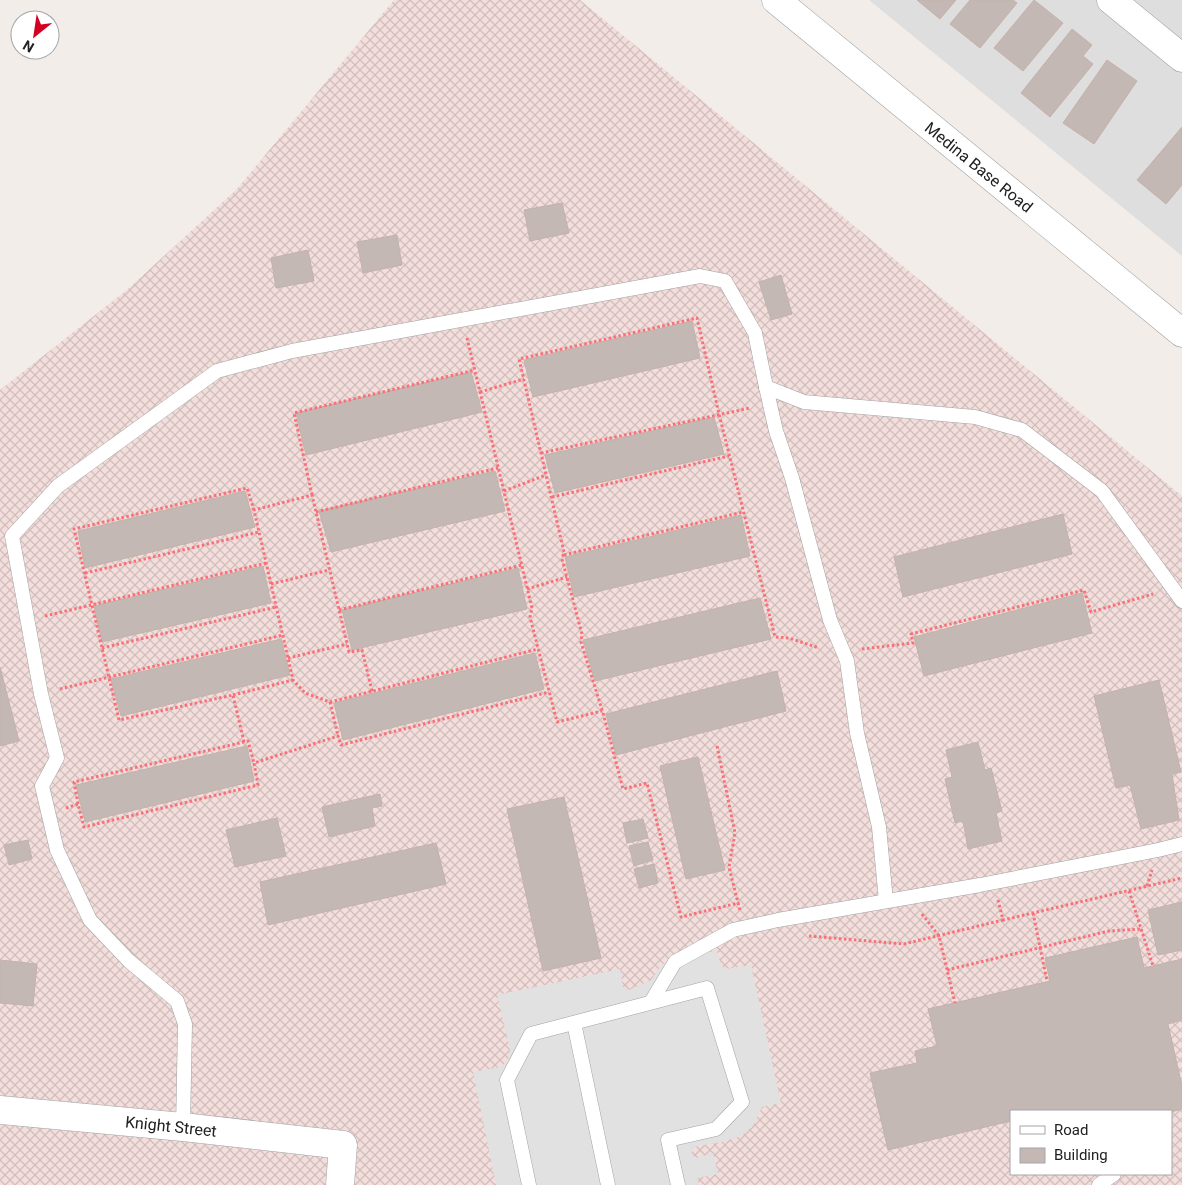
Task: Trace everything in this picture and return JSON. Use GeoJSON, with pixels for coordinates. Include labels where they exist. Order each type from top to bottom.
{"type":"FeatureCollection","features":[{"type":"Feature","properties":{"kind":"street","name":"Medina Base Road"},"geometry":{"type":"LineString","coordinates":[[776,0],[1182,333]]}},
{"type":"Feature","properties":{"kind":"street"},"geometry":{"type":"LineString","coordinates":[[1118,2],[1182,58]]}},
{"type":"Feature","properties":{"kind":"street","name":"Knight Street"},"geometry":{"type":"LineString","coordinates":[[0,1110],[183,1126],[343,1145],[340,1185]]}},
{"type":"Feature","properties":{"kind":"lane"},"geometry":{"type":"LineString","coordinates":[[183,1126],[185,1024],[177,1001],[129,961],[90,920],[57,850],[42,786],[57,758],[41,694],[12,536],[58,486],[217,371],[292,351],[700,276],[725,281],[755,333],[776,431],[792,478],[830,620],[847,661],[857,734],[879,827],[886,901]]}},
{"type":"Feature","properties":{"kind":"lane"},"geometry":{"type":"LineString","coordinates":[[766,387],[804,402],[976,417],[1022,430],[1102,492],[1182,601]]}},
{"type":"Feature","properties":{"kind":"lane"},"geometry":{"type":"LineString","coordinates":[[651,1002],[675,962],[733,930],[778,920],[994,882],[1182,844]]}},
{"type":"Feature","properties":{"kind":"lane"},"geometry":{"type":"LineString","coordinates":[[529,1185],[507,1080],[531,1034],[707,988],[742,1102],[716,1130],[668,1140],[678,1185]]}},
{"type":"Feature","properties":{"kind":"lane"},"geometry":{"type":"LineString","coordinates":[[574,1023],[608,1185]]}},
{"type":"Feature","properties":{"kind":"lane"},"geometry":{"type":"LineString","coordinates":[[1100,1185],[1113,1175]]}},
{"type":"Feature","properties":{"kind":"path"},"geometry":{"type":"LineString","coordinates":[[738,903],[681,917],[647,783],[623,789],[581,642],[582,634],[562,559],[564,552],[519,358],[697,318],[718,414],[775,637],[789,638],[837,654],[873,646],[913,642],[911,634],[1084,590],[1091,612],[1173,589]]}},
{"type":"Feature","properties":{"kind":"path"},"geometry":{"type":"LineString","coordinates":[[463,320],[532,608],[530,617],[557,722],[602,711]]}},
{"type":"Feature","properties":{"kind":"path"},"geometry":{"type":"LineString","coordinates":[[372,691],[362,650],[349,652],[294,413],[475,370]]}},
{"type":"Feature","properties":{"kind":"path"},"geometry":{"type":"LineString","coordinates":[[480,392],[524,380]]}},
{"type":"Feature","properties":{"kind":"path"},"geometry":{"type":"LineString","coordinates":[[541,453],[770,403]]}},
{"type":"Feature","properties":{"kind":"path"},"geometry":{"type":"LineString","coordinates":[[552,497],[729,456]]}},
{"type":"Feature","properties":{"kind":"path"},"geometry":{"type":"LineString","coordinates":[[316,512],[498,468]]}},
{"type":"Feature","properties":{"kind":"path"},"geometry":{"type":"LineString","coordinates":[[504,491],[546,475]]}},
{"type":"Feature","properties":{"kind":"path"},"geometry":{"type":"LineString","coordinates":[[293,680],[119,720],[74,528],[248,488],[293,680],[305,693],[330,702],[538,649]]}},
{"type":"Feature","properties":{"kind":"path"},"geometry":{"type":"LineString","coordinates":[[254,510],[312,495]]}},
{"type":"Feature","properties":{"kind":"path"},"geometry":{"type":"LineString","coordinates":[[563,555],[743,512]]}},
{"type":"Feature","properties":{"kind":"path"},"geometry":{"type":"LineString","coordinates":[[85,572],[259,532]]}},
{"type":"Feature","properties":{"kind":"path"},"geometry":{"type":"LineString","coordinates":[[28,621],[266,563]]}},
{"type":"Feature","properties":{"kind":"path"},"geometry":{"type":"LineString","coordinates":[[339,610],[522,565]]}},
{"type":"Feature","properties":{"kind":"path"},"geometry":{"type":"LineString","coordinates":[[271,584],[329,570]]}},
{"type":"Feature","properties":{"kind":"path"},"geometry":{"type":"LineString","coordinates":[[527,589],[567,577]]}},
{"type":"Feature","properties":{"kind":"path"},"geometry":{"type":"LineString","coordinates":[[102,648],[276,607]]}},
{"type":"Feature","properties":{"kind":"path"},"geometry":{"type":"LineString","coordinates":[[41,694],[283,635]]}},
{"type":"Feature","properties":{"kind":"path"},"geometry":{"type":"LineString","coordinates":[[288,658],[347,644]]}},
{"type":"Feature","properties":{"kind":"path"},"geometry":{"type":"LineString","coordinates":[[330,702],[341,745],[549,692]]}},
{"type":"Feature","properties":{"kind":"path"},"geometry":{"type":"LineString","coordinates":[[233,695],[244,742]]}},
{"type":"Feature","properties":{"kind":"path"},"geometry":{"type":"LineString","coordinates":[[254,763],[338,736]]}},
{"type":"Feature","properties":{"kind":"path"},"geometry":{"type":"LineString","coordinates":[[248,741],[254,763],[258,785],[84,827],[74,782],[248,741]]}},
{"type":"Feature","properties":{"kind":"path"},"geometry":{"type":"LineString","coordinates":[[716,746],[735,833],[729,867],[746,927]]}},
{"type":"Feature","properties":{"kind":"path"},"geometry":{"type":"LineString","coordinates":[[49,813],[78,804]]}},
{"type":"Feature","properties":{"kind":"path"},"geometry":{"type":"LineString","coordinates":[[778,920],[784,934],[904,944],[1182,878]]}},
{"type":"Feature","properties":{"kind":"path"},"geometry":{"type":"LineString","coordinates":[[994,882],[1003,920]]}},
{"type":"Feature","properties":{"kind":"path"},"geometry":{"type":"LineString","coordinates":[[1129,891],[1153,966]]}},
{"type":"Feature","properties":{"kind":"path"},"geometry":{"type":"LineString","coordinates":[[909,897],[939,936],[955,1003]]}},
{"type":"Feature","properties":{"kind":"path"},"geometry":{"type":"LineString","coordinates":[[1033,913],[1046,981]]}},
{"type":"Feature","properties":{"kind":"path"},"geometry":{"type":"LineString","coordinates":[[948,970],[1109,931],[1141,929]]}},
{"type":"Feature","properties":{"kind":"shaded area"},"geometry":{"type":"Polygon","coordinates":[[[394,0],[580,0],[1182,496],[1182,1185],[0,1185],[0,390],[128,289],[237,189],[394,0]]]}},
{"type":"Feature","properties":{"kind":"shaded area"},"geometry":{"type":"Polygon","coordinates":[[[869,0],[1182,0],[1182,256],[869,0]]]}},
{"type":"Feature","properties":{"kind":"shaded area"},"geometry":{"type":"Polygon","coordinates":[[[717,951],[721,965],[725,969],[751,965],[781,1103],[762,1107],[755,1122],[748,1131],[738,1137],[693,1147],[691,1154],[696,1158],[713,1153],[718,1174],[697,1178],[699,1185],[496,1185],[473,1072],[500,1067],[508,1061],[510,1049],[497,995],[620,969],[623,987],[629,990],[651,980],[662,964],[699,953],[717,951]]]}},
{"type":"Feature","properties":{"kind":"building"},"geometry":{"type":"Polygon","coordinates":[[[917,0],[956,0],[940,19],[917,0]]]}},
{"type":"Feature","properties":{"kind":"building"},"geometry":{"type":"Polygon","coordinates":[[[970,0],[1013,0],[1017,3],[980,48],[950,24],[970,0]]]}},
{"type":"Feature","properties":{"kind":"building"},"geometry":{"type":"Polygon","coordinates":[[[1034,0],[1063,23],[1023,71],[994,48],[1034,0]]]}},
{"type":"Feature","properties":{"kind":"building"},"geometry":{"type":"Polygon","coordinates":[[[1072,29],[1092,45],[1083,56],[1093,64],[1050,117],[1021,93],[1072,29]]]}},
{"type":"Feature","properties":{"kind":"building"},"geometry":{"type":"Polygon","coordinates":[[[1107,60],[1137,81],[1094,144],[1063,123],[1107,60]]]}},
{"type":"Feature","properties":{"kind":"building"},"geometry":{"type":"Polygon","coordinates":[[[1182,127],[1182,185],[1166,204],[1137,180],[1182,127]]]}},
{"type":"Feature","properties":{"kind":"building"},"geometry":{"type":"Polygon","coordinates":[[[562,203],[569,233],[530,241],[524,210],[562,203]]]}},
{"type":"Feature","properties":{"kind":"building"},"geometry":{"type":"Polygon","coordinates":[[[397,235],[402,265],[363,273],[357,242],[397,235]]]}},
{"type":"Feature","properties":{"kind":"building"},"geometry":{"type":"Polygon","coordinates":[[[308,250],[314,281],[276,288],[271,258],[308,250]]]}},
{"type":"Feature","properties":{"kind":"building"},"geometry":{"type":"Polygon","coordinates":[[[781,275],[792,314],[771,320],[759,282],[781,275]]]}},
{"type":"Feature","properties":{"kind":"building"},"geometry":{"type":"Polygon","coordinates":[[[692,321],[700,358],[533,397],[524,360],[692,321]]]}},
{"type":"Feature","properties":{"kind":"building"},"geometry":{"type":"Polygon","coordinates":[[[471,372],[482,412],[306,455],[296,413],[471,372]]]}},
{"type":"Feature","properties":{"kind":"building"},"geometry":{"type":"Polygon","coordinates":[[[714,417],[724,454],[555,493],[545,455],[714,417]]]}},
{"type":"Feature","properties":{"kind":"building"},"geometry":{"type":"Polygon","coordinates":[[[495,471],[505,511],[331,552],[319,511],[495,471]]]}},
{"type":"Feature","properties":{"kind":"building"},"geometry":{"type":"Polygon","coordinates":[[[245,491],[255,527],[85,568],[78,531],[245,491]]]}},
{"type":"Feature","properties":{"kind":"building"},"geometry":{"type":"Polygon","coordinates":[[[1063,514],[1072,554],[903,597],[894,557],[1063,514]]]}},
{"type":"Feature","properties":{"kind":"building"},"geometry":{"type":"Polygon","coordinates":[[[741,515],[750,556],[574,597],[565,557],[741,515]]]}},
{"type":"Feature","properties":{"kind":"building"},"geometry":{"type":"Polygon","coordinates":[[[263,566],[271,603],[102,642],[94,606],[263,566]]]}},
{"type":"Feature","properties":{"kind":"building"},"geometry":{"type":"Polygon","coordinates":[[[518,568],[527,609],[352,650],[342,610],[518,568]]]}},
{"type":"Feature","properties":{"kind":"building"},"geometry":{"type":"Polygon","coordinates":[[[1082,593],[1092,633],[924,676],[914,637],[1082,593]]]}},
{"type":"Feature","properties":{"kind":"building"},"geometry":{"type":"Polygon","coordinates":[[[760,598],[771,639],[595,681],[583,640],[760,598]]]}},
{"type":"Feature","properties":{"kind":"building"},"geometry":{"type":"Polygon","coordinates":[[[281,639],[290,675],[121,716],[111,679],[281,639]]]}},
{"type":"Feature","properties":{"kind":"building"},"geometry":{"type":"Polygon","coordinates":[[[535,653],[544,689],[343,740],[334,703],[535,653]]]}},
{"type":"Feature","properties":{"kind":"building"},"geometry":{"type":"Polygon","coordinates":[[[0,667],[19,741],[0,746],[0,667]]]}},
{"type":"Feature","properties":{"kind":"building"},"geometry":{"type":"Polygon","coordinates":[[[777,671],[786,711],[616,755],[606,714],[777,671]]]}},
{"type":"Feature","properties":{"kind":"building"},"geometry":{"type":"Polygon","coordinates":[[[1159,680],[1181,772],[1172,774],[1179,820],[1141,829],[1130,785],[1116,788],[1094,696],[1159,680]]]}},
{"type":"Feature","properties":{"kind":"building"},"geometry":{"type":"Polygon","coordinates":[[[978,742],[985,770],[991,768],[1002,811],[996,813],[1002,841],[968,849],[963,821],[955,823],[945,779],[952,777],[946,750],[978,742]]]}},
{"type":"Feature","properties":{"kind":"building"},"geometry":{"type":"Polygon","coordinates":[[[247,746],[254,781],[85,822],[76,785],[247,746]]]}},
{"type":"Feature","properties":{"kind":"building"},"geometry":{"type":"Polygon","coordinates":[[[698,757],[725,870],[686,879],[660,766],[698,757]]]}},
{"type":"Feature","properties":{"kind":"building"},"geometry":{"type":"Polygon","coordinates":[[[380,794],[382,806],[372,808],[375,826],[329,837],[322,807],[380,794]]]}},
{"type":"Feature","properties":{"kind":"building"},"geometry":{"type":"Polygon","coordinates":[[[564,797],[601,958],[543,971],[507,809],[564,797]]]}},
{"type":"Feature","properties":{"kind":"building"},"geometry":{"type":"Polygon","coordinates":[[[277,818],[286,856],[235,867],[226,830],[277,818]]]}},
{"type":"Feature","properties":{"kind":"building"},"geometry":{"type":"Polygon","coordinates":[[[643,819],[648,838],[627,843],[623,823],[643,819]]]}},
{"type":"Feature","properties":{"kind":"building"},"geometry":{"type":"Polygon","coordinates":[[[28,840],[32,859],[9,865],[4,845],[28,840]]]}},
{"type":"Feature","properties":{"kind":"building"},"geometry":{"type":"Polygon","coordinates":[[[648,842],[653,860],[634,866],[629,846],[648,842]]]}},
{"type":"Feature","properties":{"kind":"building"},"geometry":{"type":"Polygon","coordinates":[[[436,843],[446,884],[268,925],[260,882],[436,843]]]}},
{"type":"Feature","properties":{"kind":"building"},"geometry":{"type":"Polygon","coordinates":[[[654,864],[658,883],[639,888],[634,869],[654,864]]]}},
{"type":"Feature","properties":{"kind":"building"},"geometry":{"type":"Polygon","coordinates":[[[1182,902],[1182,950],[1158,955],[1148,910],[1182,902]]]}},
{"type":"Feature","properties":{"kind":"building"},"geometry":{"type":"Polygon","coordinates":[[[1137,937],[1144,968],[1182,959],[1182,1020],[1168,1024],[1182,1086],[1182,1109],[1172,1112],[1172,1110],[1010,1110],[1010,1121],[888,1150],[870,1073],[917,1063],[915,1051],[937,1046],[928,1009],[1050,981],[1045,958],[1137,937]]]}},
{"type":"Feature","properties":{"kind":"building"},"geometry":{"type":"Polygon","coordinates":[[[0,960],[37,964],[33,1006],[0,1003],[0,960]]]}}]}
